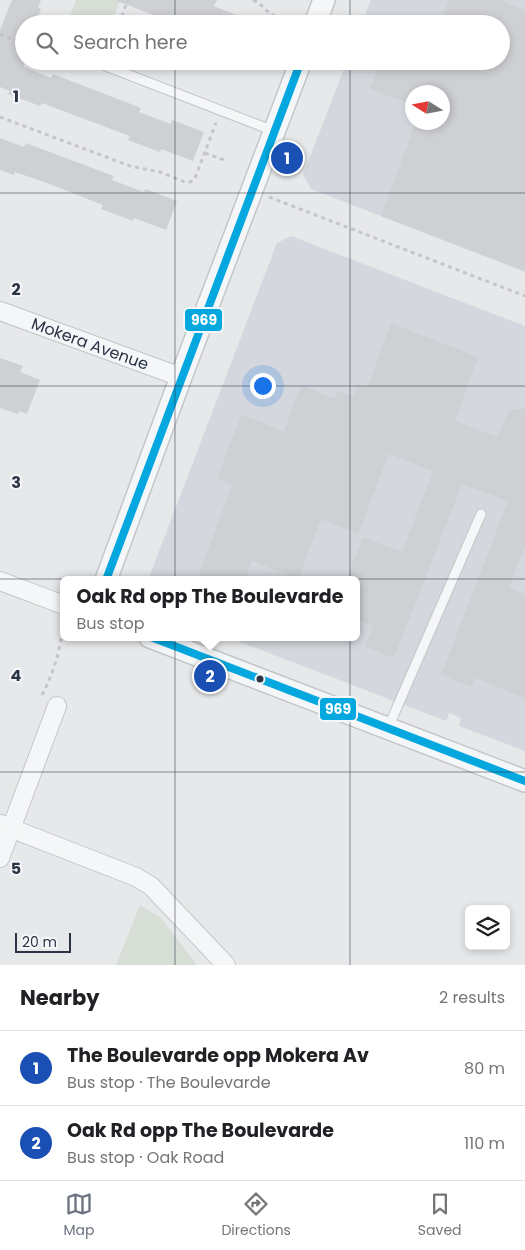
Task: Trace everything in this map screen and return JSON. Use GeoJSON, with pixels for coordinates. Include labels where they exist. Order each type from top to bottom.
{"type":"FeatureCollection","features":[{"type":"Feature","properties":{"kind":"street"},"geometry":{"type":"LineString","coordinates":[[318,15],[324,0]]}},
{"type":"Feature","properties":{"kind":"street"},"geometry":{"type":"LineString","coordinates":[[107,576],[298,70]]}},
{"type":"Feature","properties":{"kind":"street","name":"Mokera Avenue"},"geometry":{"type":"LineString","coordinates":[[0,312],[181,377]]}},
{"type":"Feature","properties":{"kind":"street"},"geometry":{"type":"LineString","coordinates":[[0,581],[60,604]]}},
{"type":"Feature","properties":{"kind":"street"},"geometry":{"type":"LineString","coordinates":[[160,641],[525,781]]}},
{"type":"Feature","properties":{"kind":"street"},"geometry":{"type":"LineString","coordinates":[[0,858],[6,826],[57,706]]}},
{"type":"Feature","properties":{"kind":"street"},"geometry":{"type":"LineString","coordinates":[[6,826],[136,877],[151,886],[226,965]]}},
{"type":"Feature","properties":{"kind":"lane"},"geometry":{"type":"LineString","coordinates":[[117,70],[274,131]]}},
{"type":"Feature","properties":{"kind":"lane"},"geometry":{"type":"LineString","coordinates":[[388,728],[481,514]]}},
{"type":"Feature","properties":{"kind":"path"},"geometry":{"type":"LineString","coordinates":[[122,15],[128,0]]}},
{"type":"Feature","properties":{"kind":"path"},"geometry":{"type":"LineString","coordinates":[[253,0],[259,2],[270,15]]}},
{"type":"Feature","properties":{"kind":"path"},"geometry":{"type":"LineString","coordinates":[[0,34],[15,40]]}},
{"type":"Feature","properties":{"kind":"path"},"geometry":{"type":"LineString","coordinates":[[0,117],[130,166],[160,172],[185,182],[190,182],[195,178],[221,110]]}},
{"type":"Feature","properties":{"kind":"path"},"geometry":{"type":"LineString","coordinates":[[205,152],[224,160]]}},
{"type":"Feature","properties":{"kind":"path"},"geometry":{"type":"LineString","coordinates":[[252,190],[525,296]]}},
{"type":"Feature","properties":{"kind":"path"},"geometry":{"type":"LineString","coordinates":[[57,706],[40,699],[52,676],[61,641]]}},
{"type":"Feature","properties":{"kind":"shaded area"},"geometry":{"type":"Polygon","coordinates":[[[76,0],[120,0],[114,15],[70,15],[76,0]]]}},
{"type":"Feature","properties":{"kind":"shaded area"},"geometry":{"type":"Polygon","coordinates":[[[371,0],[525,0],[525,272],[311,189],[303,175],[344,70],[510,70],[510,15],[365,15],[371,0]]]}},
{"type":"Feature","properties":{"kind":"shaded area"},"geometry":{"type":"Polygon","coordinates":[[[291,236],[525,326],[525,751],[459,726],[461,718],[449,713],[446,721],[237,641],[360,641],[360,576],[150,576],[277,243],[291,236]]]}},
{"type":"Feature","properties":{"kind":"shaded area"},"geometry":{"type":"Polygon","coordinates":[[[140,905],[161,918],[197,965],[116,965],[140,905]]]}},
{"type":"Feature","properties":{"kind":"building"},"geometry":{"type":"Polygon","coordinates":[[[12,0],[41,0],[38,7],[41,9],[39,15],[15,15],[15,70],[31,70],[51,78],[53,74],[141,108],[139,112],[171,124],[172,120],[204,132],[193,161],[161,149],[160,152],[128,140],[130,136],[42,103],[40,106],[8,94],[10,91],[0,87],[0,30],[12,0]]]}},
{"type":"Feature","properties":{"kind":"building"},"geometry":{"type":"Polygon","coordinates":[[[217,0],[214,6],[236,15],[154,15],[117,1],[217,0]]]}},
{"type":"Feature","properties":{"kind":"building"},"geometry":{"type":"Polygon","coordinates":[[[449,0],[499,0],[525,10],[525,271],[381,216],[413,130],[450,130],[450,85],[405,85],[405,102],[370,89],[377,70],[510,70],[510,15],[443,15],[449,0]]]}},
{"type":"Feature","properties":{"kind":"building"},"geometry":{"type":"Polygon","coordinates":[[[0,138],[24,147],[26,143],[114,176],[112,180],[144,192],[145,189],[177,201],[166,230],[134,218],[133,221],[101,209],[103,205],[47,183],[15,172],[14,175],[0,170],[0,138]]]}},
{"type":"Feature","properties":{"kind":"building"},"geometry":{"type":"Polygon","coordinates":[[[391,323],[478,357],[455,421],[498,437],[508,411],[525,408],[525,546],[509,588],[525,594],[525,698],[475,678],[472,687],[441,675],[508,501],[462,484],[394,658],[365,647],[373,626],[360,621],[360,576],[348,576],[363,537],[402,552],[433,471],[389,454],[358,534],[321,519],[299,576],[290,576],[252,561],[246,576],[198,576],[232,485],[217,479],[241,415],[284,431],[301,385],[335,399],[338,391],[353,396],[358,384],[367,388],[391,323]]]}},
{"type":"Feature","properties":{"kind":"building"},"geometry":{"type":"Polygon","coordinates":[[[0,358],[23,366],[20,372],[40,380],[27,414],[19,411],[18,414],[0,408],[0,358]]]}},
{"type":"Feature","properties":{"kind":"transit line","name":"969"},"geometry":{"type":"LineString","coordinates":[[108,576],[298,70]]}},
{"type":"Feature","properties":{"kind":"transit line","name":"969"},"geometry":{"type":"LineString","coordinates":[[161,641],[525,781]]}},
{"type":"Feature","properties":{"kind":"place","name":"The Boulevarde opp Mokera Av"},"geometry":{"type":"Point","coordinates":[287,158]}},
{"type":"Feature","properties":{"kind":"place","name":"Oak Rd opp The Boulevarde"},"geometry":{"type":"Point","coordinates":[210,676]}}]}
